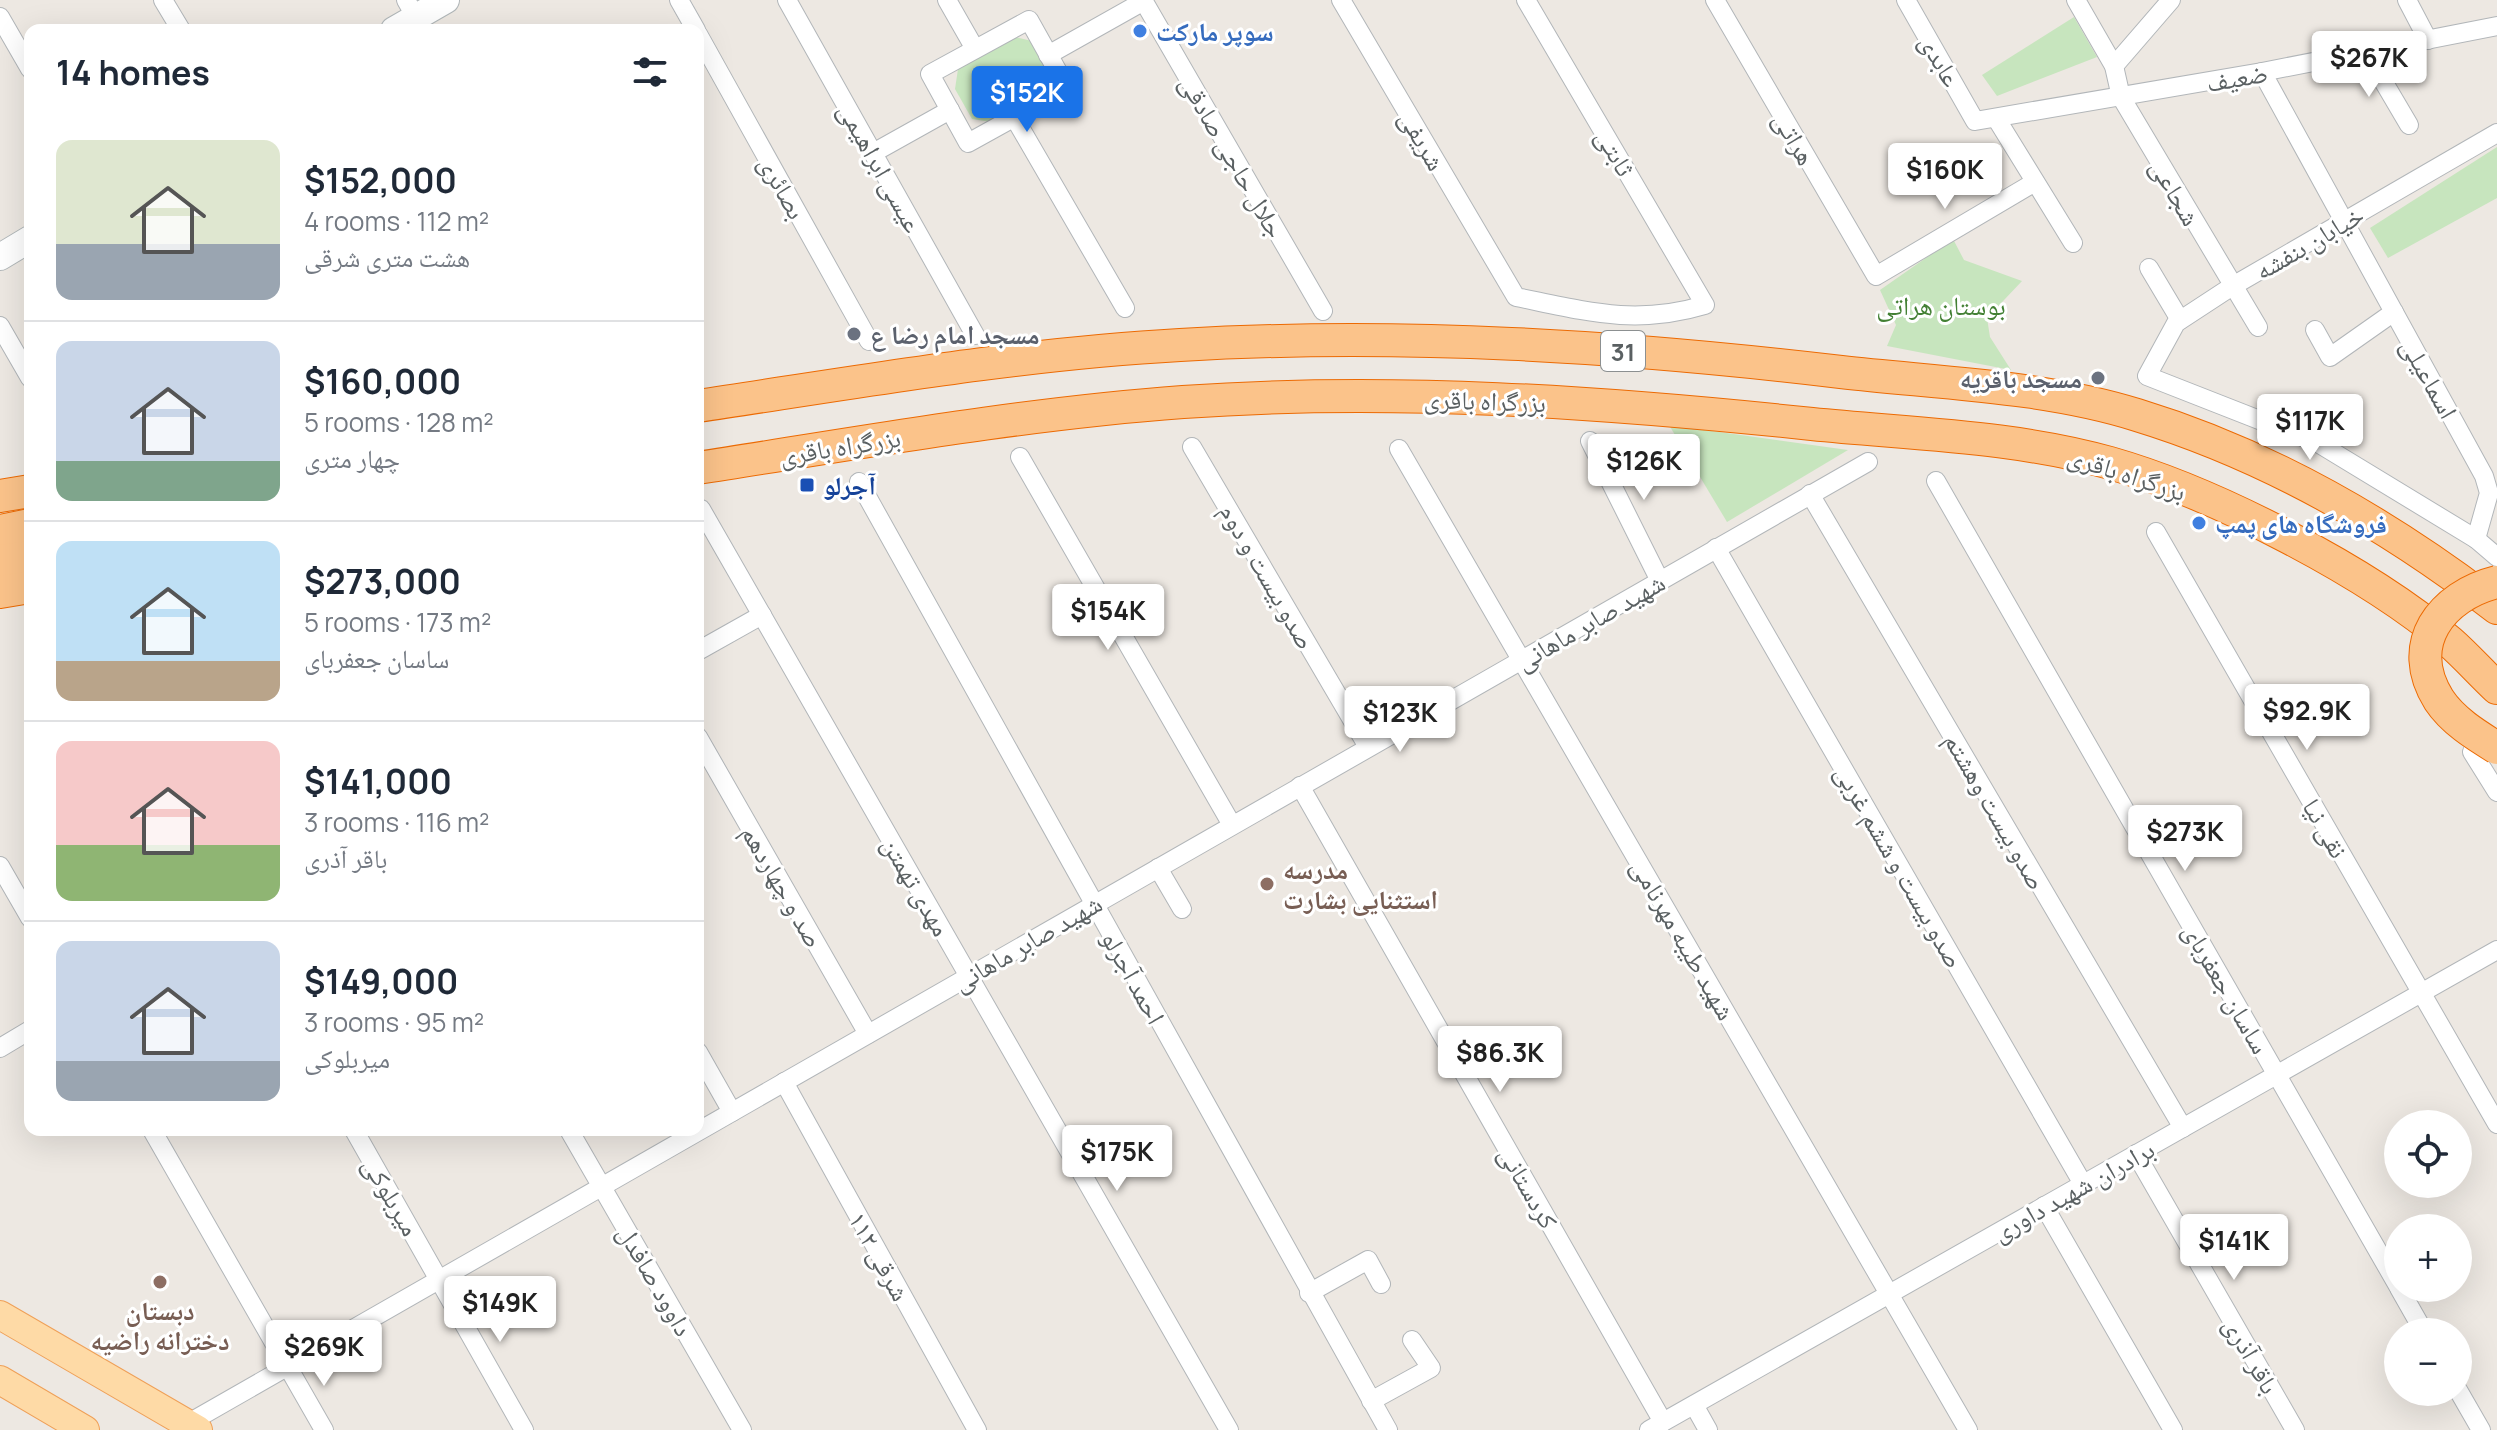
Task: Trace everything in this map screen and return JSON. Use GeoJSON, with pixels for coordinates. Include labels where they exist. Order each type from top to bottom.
{"type":"FeatureCollection","features":[{"type":"Feature","properties":{"kind":"highway","name":"بزرگراه باقری"},"geometry":{"type":"LineString","coordinates":[[704,405],[990,363],[1177,345],[1336,339],[1534,344],[1765,363],[2064,398],[2147,418],[2205,438],[2280,471],[2392,534],[2497,608]]}},
{"type":"Feature","properties":{"kind":"highway","name":"بزرگراه باقری"},"geometry":{"type":"LineString","coordinates":[[704,467],[993,422],[1182,402],[1336,395],[1533,401],[1760,419],[2053,449],[2111,463],[2181,487],[2297,543],[2375,589],[2449,641],[2497,688]]}},
{"type":"Feature","properties":{"kind":"highway"},"geometry":{"type":"LineString","coordinates":[[0,496],[24,492]]}},
{"type":"Feature","properties":{"kind":"highway"},"geometry":{"type":"LineString","coordinates":[[0,531],[24,526]]}},
{"type":"Feature","properties":{"kind":"highway"},"geometry":{"type":"LineString","coordinates":[[0,561],[24,558]]}},
{"type":"Feature","properties":{"kind":"highway"},"geometry":{"type":"LineString","coordinates":[[2485,750],[2470,730],[2439,700],[2432,684],[2427,655],[2439,614],[2463,594],[2497,582]]}},
{"type":"Feature","properties":{"kind":"highway"},"geometry":{"type":"LineString","coordinates":[[0,592],[24,588]]}},
{"type":"Feature","properties":{"kind":"main road"},"geometry":{"type":"LineString","coordinates":[[410,19],[446,0]]}},
{"type":"Feature","properties":{"kind":"main road"},"geometry":{"type":"LineString","coordinates":[[0,257],[24,243]]}},
{"type":"Feature","properties":{"kind":"main road"},"geometry":{"type":"LineString","coordinates":[[0,1315],[192,1427]]}},
{"type":"Feature","properties":{"kind":"main road"},"geometry":{"type":"LineString","coordinates":[[0,1380],[85,1430]]}},
{"type":"Feature","properties":{"kind":"street"},"geometry":{"type":"LineString","coordinates":[[163,0],[177,24]]}},
{"type":"Feature","properties":{"kind":"street","name":"بصائری"},"geometry":{"type":"LineString","coordinates":[[679,0],[692,24]]}},
{"type":"Feature","properties":{"kind":"street","name":"عیسی ابراهیمی"},"geometry":{"type":"LineString","coordinates":[[787,0],[975,335]]}},
{"type":"Feature","properties":{"kind":"street"},"geometry":{"type":"LineString","coordinates":[[947,0],[975,49]]}},
{"type":"Feature","properties":{"kind":"street","name":"شریفی"},"geometry":{"type":"LineString","coordinates":[[1341,0],[1516,297],[1586,313],[1629,318],[1657,316],[1705,305]]}},
{"type":"Feature","properties":{"kind":"street","name":"ثابتی"},"geometry":{"type":"LineString","coordinates":[[1526,0],[1705,305]]}},
{"type":"Feature","properties":{"kind":"street","name":"هراتی"},"geometry":{"type":"LineString","coordinates":[[1715,0],[1876,276],[2035,182]]}},
{"type":"Feature","properties":{"kind":"street","name":"عابدی"},"geometry":{"type":"LineString","coordinates":[[1906,0],[1975,121]]}},
{"type":"Feature","properties":{"kind":"street","name":"شجاعی"},"geometry":{"type":"LineString","coordinates":[[2076,0],[2114,66],[2121,97],[2231,287],[2258,327]]}},
{"type":"Feature","properties":{"kind":"street"},"geometry":{"type":"LineString","coordinates":[[2114,66],[2171,0]]}},
{"type":"Feature","properties":{"kind":"street"},"geometry":{"type":"LineString","coordinates":[[2407,0],[2428,40]]}},
{"type":"Feature","properties":{"kind":"street"},"geometry":{"type":"LineString","coordinates":[[1048,55],[1144,1]]}},
{"type":"Feature","properties":{"kind":"street","name":"جلال حاجی صادقی"},"geometry":{"type":"LineString","coordinates":[[1144,1],[1323,311]]}},
{"type":"Feature","properties":{"kind":"street"},"geometry":{"type":"LineString","coordinates":[[0,17],[24,59]]}},
{"type":"Feature","properties":{"kind":"street"},"geometry":{"type":"LineString","coordinates":[[1029,20],[1048,55],[1067,88],[968,143],[930,74],[1029,20]]}},
{"type":"Feature","properties":{"kind":"street","name":"ضعیف"},"geometry":{"type":"LineString","coordinates":[[1975,121],[2262,72],[2497,26]]}},
{"type":"Feature","properties":{"kind":"street","name":"بصائری"},"geometry":{"type":"LineString","coordinates":[[704,45],[869,341]]}},
{"type":"Feature","properties":{"kind":"street"},"geometry":{"type":"LineString","coordinates":[[2366,52],[2409,125]]}},
{"type":"Feature","properties":{"kind":"street","name":"اسماعیلی"},"geometry":{"type":"LineString","coordinates":[[2262,72],[2484,476],[2489,493],[2476,539]]}},
{"type":"Feature","properties":{"kind":"street"},"geometry":{"type":"LineString","coordinates":[[873,153],[950,110]]}},
{"type":"Feature","properties":{"kind":"street"},"geometry":{"type":"LineString","coordinates":[[1014,117],[1125,308]]}},
{"type":"Feature","properties":{"kind":"street"},"geometry":{"type":"LineString","coordinates":[[1996,118],[2073,243]]}},
{"type":"Feature","properties":{"kind":"street","name":"خیابان بنفشه"},"geometry":{"type":"LineString","coordinates":[[2476,539],[2318,443],[2147,376],[2180,320],[2231,287],[2497,133]]}},
{"type":"Feature","properties":{"kind":"street"},"geometry":{"type":"LineString","coordinates":[[2149,268],[2180,320]]}},
{"type":"Feature","properties":{"kind":"street"},"geometry":{"type":"LineString","coordinates":[[2315,330],[2330,357],[2394,312]]}},
{"type":"Feature","properties":{"kind":"street"},"geometry":{"type":"LineString","coordinates":[[0,326],[24,368]]}},
{"type":"Feature","properties":{"kind":"street"},"geometry":{"type":"LineString","coordinates":[[1590,441],[1660,581]]}},
{"type":"Feature","properties":{"kind":"street","name":"صدو بیست و دوم"},"geometry":{"type":"LineString","coordinates":[[1192,447],[1368,747]]}},
{"type":"Feature","properties":{"kind":"street","name":"شهید طیبه مهرنامی"},"geometry":{"type":"LineString","coordinates":[[1399,449],[1968,1430]]}},
{"type":"Feature","properties":{"kind":"street"},"geometry":{"type":"LineString","coordinates":[[1020,457],[1232,825]]}},
{"type":"Feature","properties":{"kind":"street","name":"شهید صابر ماهانی"},"geometry":{"type":"LineString","coordinates":[[704,1128],[1868,462]]}},
{"type":"Feature","properties":{"kind":"street","name":"ساسان جعفربای"},"geometry":{"type":"LineString","coordinates":[[1936,481],[2384,1261]]}},
{"type":"Feature","properties":{"kind":"street","name":"احمد آجرلو"},"geometry":{"type":"LineString","coordinates":[[859,482],[1388,1430]]}},
{"type":"Feature","properties":{"kind":"street","name":"صدو بیست وهشتم"},"geometry":{"type":"LineString","coordinates":[[1810,494],[2183,1128]]}},
{"type":"Feature","properties":{"kind":"street","name":"مهدی تهمتن"},"geometry":{"type":"LineString","coordinates":[[704,514],[1229,1430]]}},
{"type":"Feature","properties":{"kind":"street","name":"نقی نیا"},"geometry":{"type":"LineString","coordinates":[[2156,532],[2497,1124]]}},
{"type":"Feature","properties":{"kind":"street"},"geometry":{"type":"LineString","coordinates":[[2476,539],[2497,557]]}},
{"type":"Feature","properties":{"kind":"street","name":"صدو بیست و ششم غربی"},"geometry":{"type":"LineString","coordinates":[[1716,548],[2083,1184]]}},
{"type":"Feature","properties":{"kind":"street"},"geometry":{"type":"LineString","coordinates":[[704,648],[762,615]]}},
{"type":"Feature","properties":{"kind":"street","name":"صد و چهاردهم"},"geometry":{"type":"LineString","coordinates":[[704,747],[868,1034]]}},
{"type":"Feature","properties":{"kind":"street"},"geometry":{"type":"LineString","coordinates":[[2485,750],[2497,792]]}},
{"type":"Feature","properties":{"kind":"street","name":"کردستانی"},"geometry":{"type":"LineString","coordinates":[[1300,786],[1656,1426]]}},
{"type":"Feature","properties":{"kind":"street"},"geometry":{"type":"LineString","coordinates":[[0,866],[24,908]]}},
{"type":"Feature","properties":{"kind":"street"},"geometry":{"type":"LineString","coordinates":[[1158,868],[1182,909]]}},
{"type":"Feature","properties":{"kind":"street","name":"برادران شهید داوری"},"geometry":{"type":"LineString","coordinates":[[1656,1426],[2497,950]]}},
{"type":"Feature","properties":{"kind":"street"},"geometry":{"type":"LineString","coordinates":[[0,1048],[24,1034]]}},
{"type":"Feature","properties":{"kind":"street"},"geometry":{"type":"LineString","coordinates":[[704,1063],[732,1112]]}},
{"type":"Feature","properties":{"kind":"street","name":"۱۱۲ شرقی"},"geometry":{"type":"LineString","coordinates":[[784,1082],[977,1430]]}},
{"type":"Feature","properties":{"kind":"street"},"geometry":{"type":"LineString","coordinates":[[155,1136],[324,1430]]}},
{"type":"Feature","properties":{"kind":"street","name":"میربلوکی"},"geometry":{"type":"LineString","coordinates":[[357,1136],[524,1430]]}},
{"type":"Feature","properties":{"kind":"street","name":"داوود صافدل"},"geometry":{"type":"LineString","coordinates":[[573,1136],[742,1430]]}},
{"type":"Feature","properties":{"kind":"street","name":"شهید صابر ماهانی"},"geometry":{"type":"LineString","coordinates":[[192,1427],[288,1366],[690,1136]]}},
{"type":"Feature","properties":{"kind":"street","name":"باقر آذری"},"geometry":{"type":"LineString","coordinates":[[2136,1154],[2295,1430]]}},
{"type":"Feature","properties":{"kind":"street"},"geometry":{"type":"LineString","coordinates":[[2044,1206],[2173,1430]]}},
{"type":"Feature","properties":{"kind":"street"},"geometry":{"type":"LineString","coordinates":[[1309,1293],[1368,1260],[1381,1284]]}},
{"type":"Feature","properties":{"kind":"street"},"geometry":{"type":"LineString","coordinates":[[1371,1401],[1431,1368],[1412,1340]]}},
{"type":"Feature","properties":{"kind":"street"},"geometry":{"type":"LineString","coordinates":[[1694,1405],[1708,1430]]}},
{"type":"Feature","properties":{"kind":"street"},"geometry":{"type":"LineString","coordinates":[[2467,1406],[2481,1430]]}},
{"type":"Feature","properties":{"kind":"green space"},"geometry":{"type":"Polygon","coordinates":[[[2074,17],[2097,57],[1997,96],[1982,75],[2074,17]]]}},
{"type":"Feature","properties":{"kind":"green space"},"geometry":{"type":"Polygon","coordinates":[[[1015,37],[1032,41],[1050,73],[1045,88],[991,122],[972,119],[955,89],[958,69],[1015,37]]]}},
{"type":"Feature","properties":{"kind":"green space"},"geometry":{"type":"Polygon","coordinates":[[[2497,147],[2497,198],[2388,258],[2370,228],[2497,147]]]}},
{"type":"Feature","properties":{"kind":"green space","name":"بوستان هراتی"},"geometry":{"type":"Polygon","coordinates":[[[1953,239],[1964,260],[2022,281],[1987,318],[1990,337],[2011,370],[1887,346],[1896,325],[1880,290],[1953,239]]]}},
{"type":"Feature","properties":{"kind":"green space"},"geometry":{"type":"Polygon","coordinates":[[[1669,425],[1848,450],[1727,522],[1669,425]]]}},
{"type":"Feature","properties":{"kind":"place","name":"سوپر مارکت"},"geometry":{"type":"Point","coordinates":[1140,31]}},
{"type":"Feature","properties":{"kind":"place","name":"مسجد امام رضا ع"},"geometry":{"type":"Point","coordinates":[854,334]}},
{"type":"Feature","properties":{"kind":"place","name":"مسجد باقریه"},"geometry":{"type":"Point","coordinates":[2098,378]}},
{"type":"Feature","properties":{"kind":"place","name":"آجرلو"},"geometry":{"type":"Point","coordinates":[807,485]}},
{"type":"Feature","properties":{"kind":"place","name":"فروشگاه های پمپ"},"geometry":{"type":"Point","coordinates":[2199,523]}},
{"type":"Feature","properties":{"kind":"place","name":"مدرسه استثنایی بشارت"},"geometry":{"type":"Point","coordinates":[1267,884]}},
{"type":"Feature","properties":{"kind":"place","name":"دبستان دخترانه راضیه"},"geometry":{"type":"Point","coordinates":[160,1282]}}]}
